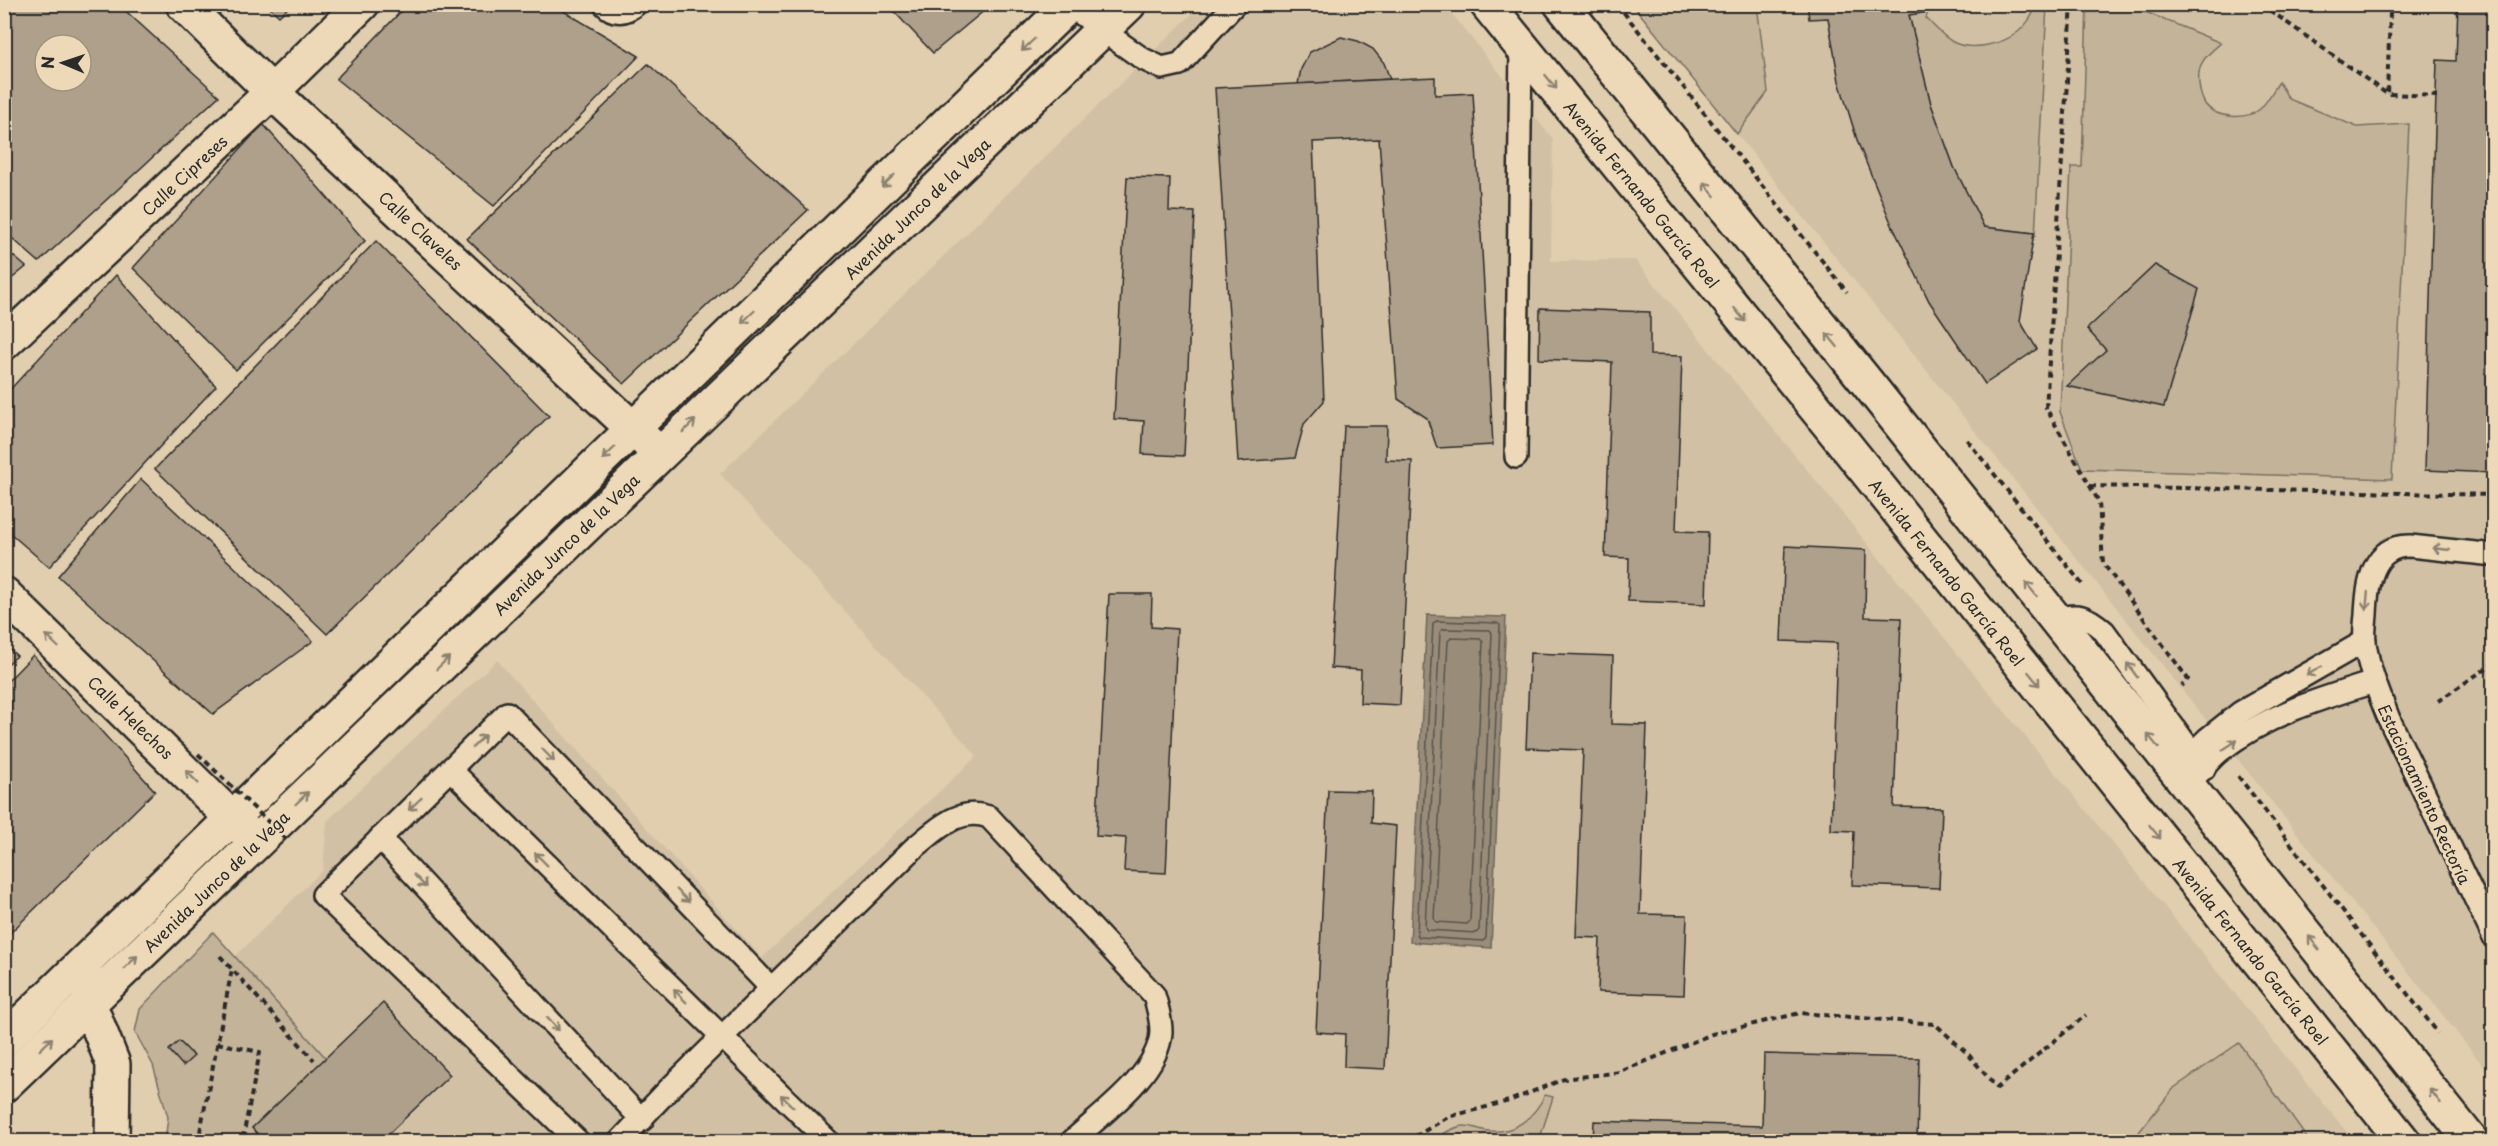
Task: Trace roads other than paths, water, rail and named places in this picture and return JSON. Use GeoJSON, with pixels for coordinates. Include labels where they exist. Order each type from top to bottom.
{"type":"FeatureCollection","features":[{"type":"Feature","properties":{"kind":"street","name":"Calle Claveles"},"geometry":{"type":"LineString","coordinates":[[183,4],[272,92],[660,454]]}},
{"type":"Feature","properties":{"kind":"street","name":"Calle Cipreses"},"geometry":{"type":"LineString","coordinates":[[4,343],[272,92],[362,4]]}},
{"type":"Feature","properties":{"kind":"street","name":"Avenida Junco de la Vega"},"geometry":{"type":"LineString","coordinates":[[4,1040],[1070,4]]}},
{"type":"Feature","properties":{"kind":"street","name":"Avenida Junco de la Vega"},"geometry":{"type":"LineString","coordinates":[[4,1085],[222,875],[272,841],[660,454],[1129,4]]}},
{"type":"Feature","properties":{"kind":"street","name":"Avenida Fernando García Roel"},"geometry":{"type":"LineString","coordinates":[[1487,4],[1827,422],[2404,1142]]}},
{"type":"Feature","properties":{"kind":"street"},"geometry":{"type":"LineString","coordinates":[[1561,4],[2056,620],[2190,769],[2472,1142]]}},
{"type":"Feature","properties":{"kind":"street","name":"Calle Helechos"},"geometry":{"type":"LineString","coordinates":[[4,594],[233,818],[272,841]]}},
{"type":"Feature","properties":{"kind":"street"},"geometry":{"type":"LineString","coordinates":[[199,850],[222,875]]}},
{"type":"Feature","properties":{"kind":"street"},"geometry":{"type":"LineString","coordinates":[[177,873],[199,897]]}},
{"type":"Feature","properties":{"kind":"street"},"geometry":{"type":"LineString","coordinates":[[95,952],[89,1003],[113,1064],[112,1142]]}},
{"type":"Feature","properties":{"kind":"lane"},"geometry":{"type":"LineString","coordinates":[[604,4],[616,12],[624,11],[636,4]]}},
{"type":"Feature","properties":{"kind":"lane"},"geometry":{"type":"LineString","coordinates":[[1070,4],[1143,59],[1159,67],[1167,68],[1180,64],[1235,4]]}},
{"type":"Feature","properties":{"kind":"lane"},"geometry":{"type":"LineString","coordinates":[[1516,457],[1521,46]]}},
{"type":"Feature","properties":{"kind":"lane","name":"Estacionamiento Rectoría"},"geometry":{"type":"LineString","coordinates":[[2493,555],[2410,546],[2390,549],[2378,560],[2370,578],[2365,641],[2374,682],[2493,938]]}},
{"type":"Feature","properties":{"kind":"lane"},"geometry":{"type":"LineString","coordinates":[[2190,769],[2241,712],[2365,641]]}},
{"type":"Feature","properties":{"kind":"lane","name":"Estacionamiento Rectoría"},"geometry":{"type":"LineString","coordinates":[[2190,769],[2259,726],[2307,702],[2374,682]]}},
{"type":"Feature","properties":{"kind":"lane"},"geometry":{"type":"LineString","coordinates":[[579,1142],[323,895],[507,713],[771,988]]}},
{"type":"Feature","properties":{"kind":"lane"},"geometry":{"type":"LineString","coordinates":[[451,770],[829,1142]]}},
{"type":"Feature","properties":{"kind":"lane"},"geometry":{"type":"LineString","coordinates":[[619,1142],[669,1089],[914,848],[959,815],[980,814],[989,817],[1154,995],[1160,1014],[1161,1034],[1154,1056],[1137,1080],[1071,1142]]}},
{"type":"Feature","properties":{"kind":"lane"},"geometry":{"type":"LineString","coordinates":[[380,838],[642,1120]]}},
{"type":"Feature","properties":{"kind":"water"},"geometry":{"type":"Polygon","coordinates":[[[1427,615],[1506,617],[1491,948],[1410,942],[1427,615]]]}}]}
